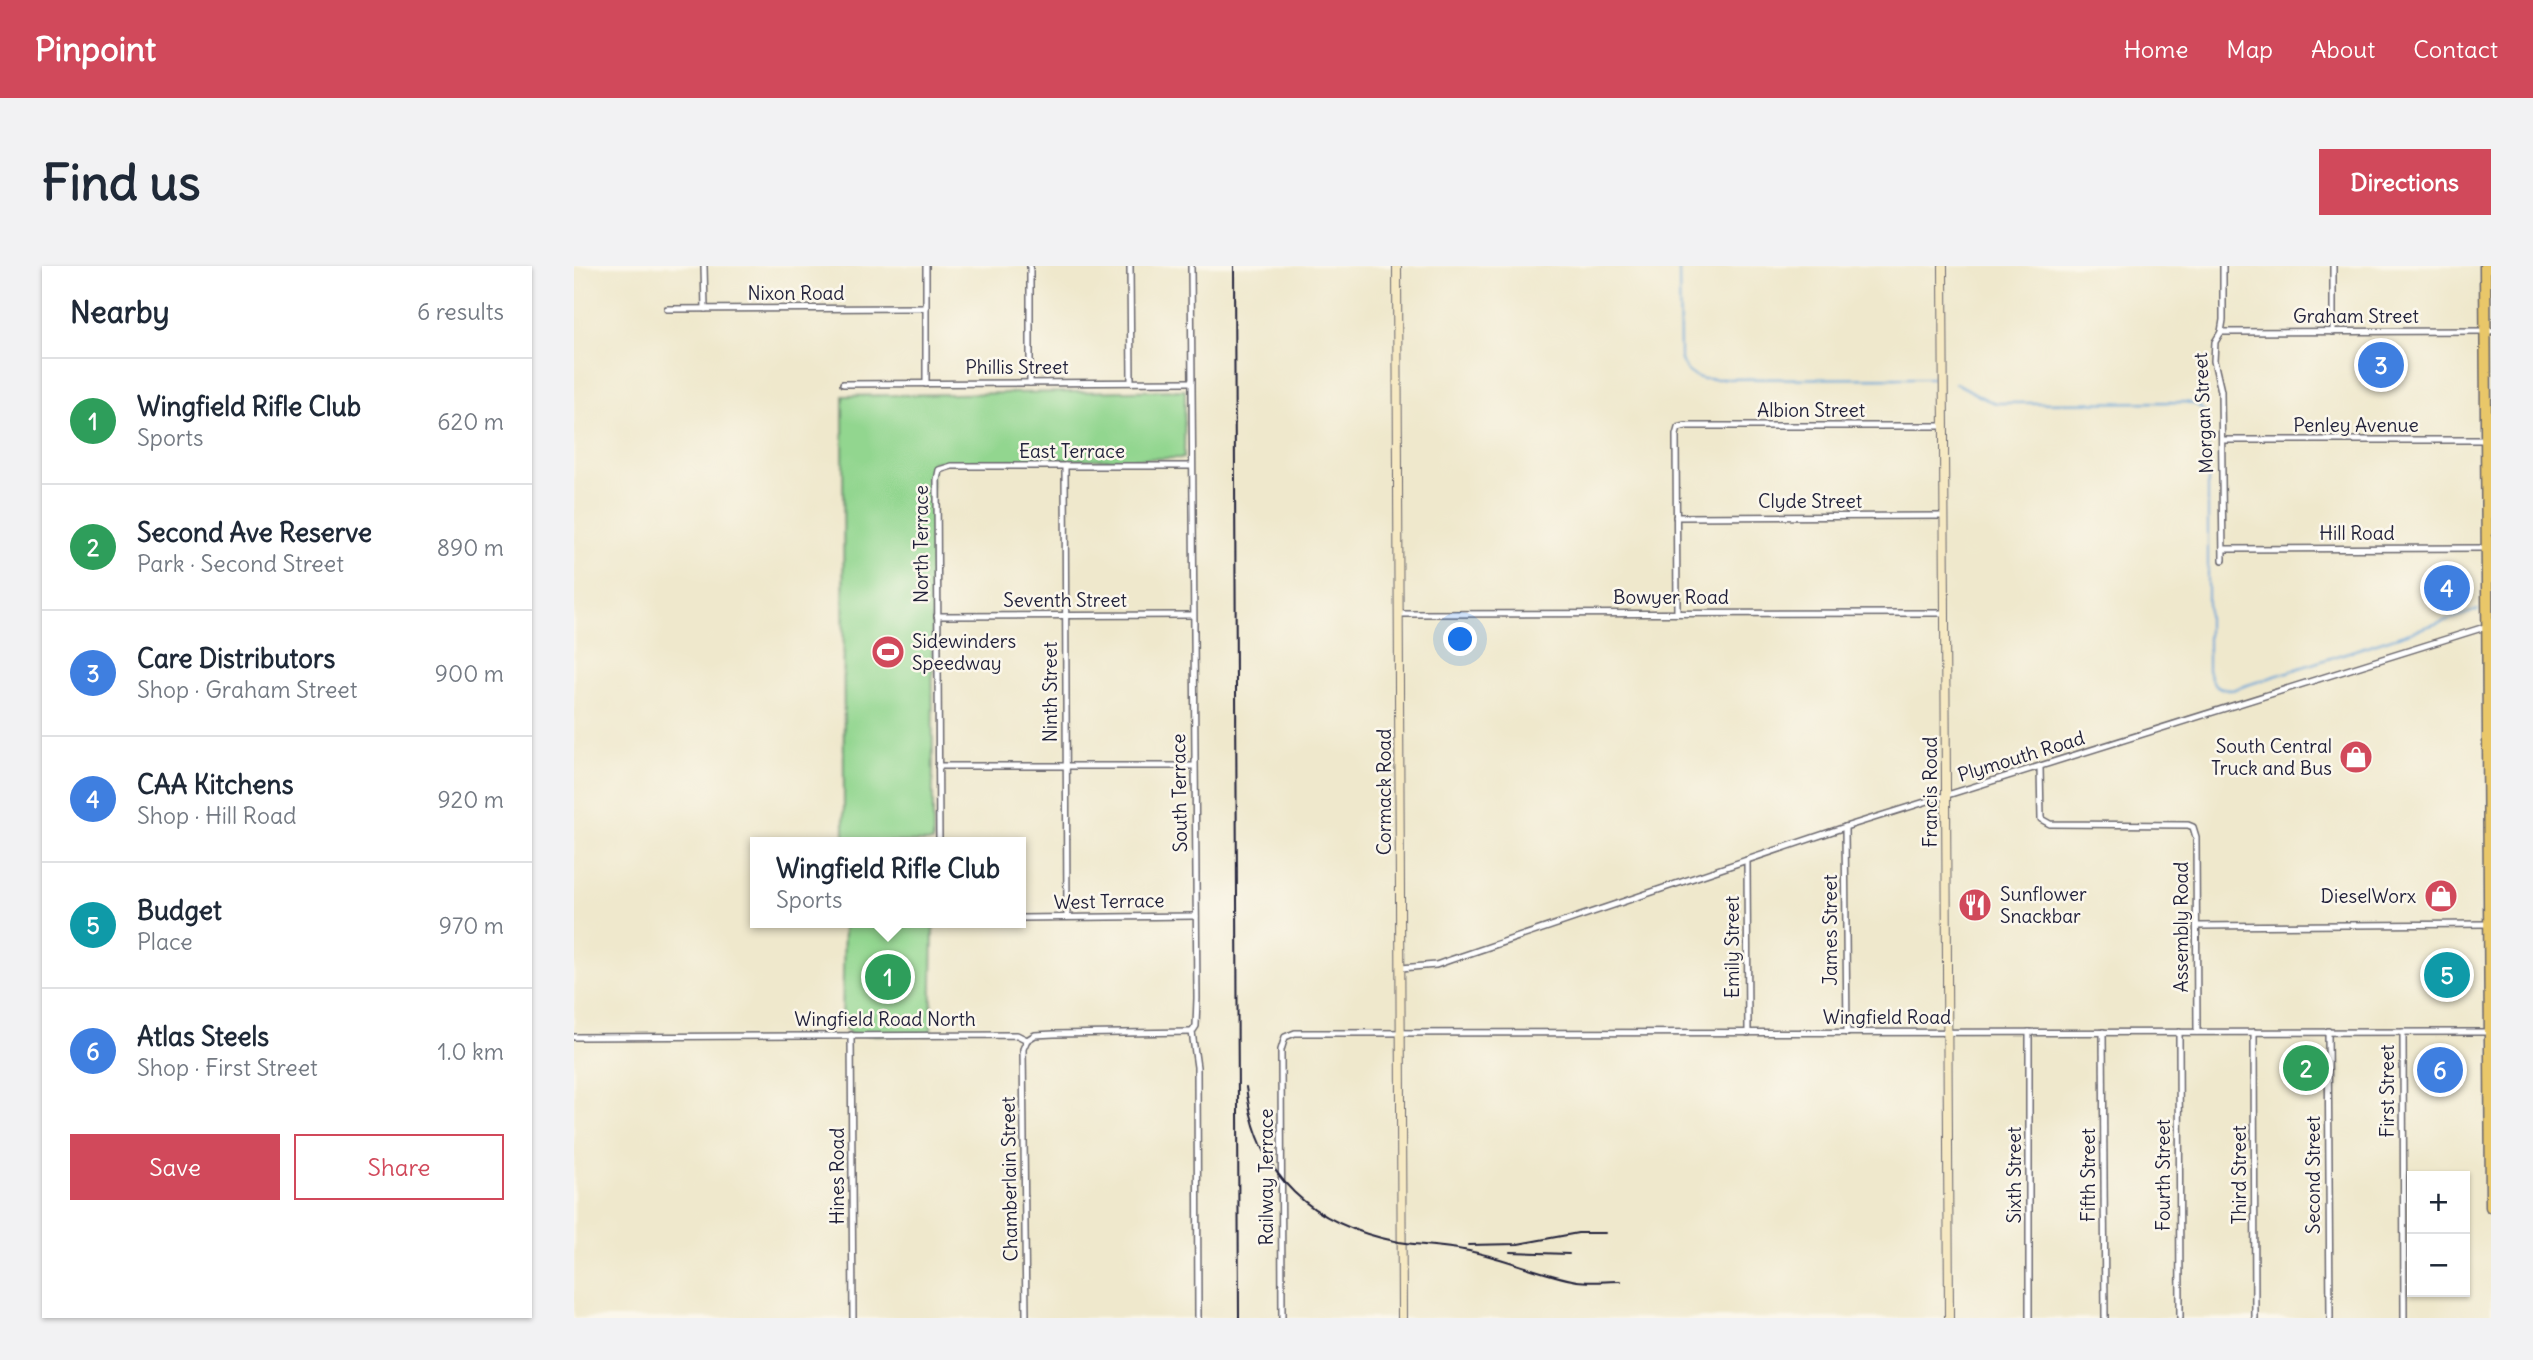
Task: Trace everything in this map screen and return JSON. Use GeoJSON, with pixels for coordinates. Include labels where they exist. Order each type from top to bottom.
{"type":"FeatureCollection","features":[{"type":"Feature","properties":{"kind":"highway"},"geometry":{"type":"LineString","coordinates":[[2485,266],[2488,331],[2491,1207]]}},
{"type":"Feature","properties":{"kind":"street"},"geometry":{"type":"LineString","coordinates":[[704,266],[705,309]]}},
{"type":"Feature","properties":{"kind":"street"},"geometry":{"type":"LineString","coordinates":[[926,266],[926,384]]}},
{"type":"Feature","properties":{"kind":"street"},"geometry":{"type":"LineString","coordinates":[[1030,266],[1030,383]]}},
{"type":"Feature","properties":{"kind":"street"},"geometry":{"type":"LineString","coordinates":[[1130,266],[1131,383]]}},
{"type":"Feature","properties":{"kind":"street","name":"South Terrace"},"geometry":{"type":"LineString","coordinates":[[1191,266],[1197,1017],[1192,1032],[1198,1067],[1198,1318]]}},
{"type":"Feature","properties":{"kind":"street","name":"Cormack Road"},"geometry":{"type":"LineString","coordinates":[[1396,266],[1402,1318]]}},
{"type":"Feature","properties":{"kind":"street","name":"Francis Road"},"geometry":{"type":"LineString","coordinates":[[1943,266],[1949,1318]]}},
{"type":"Feature","properties":{"kind":"street","name":"Morgan Street"},"geometry":{"type":"LineString","coordinates":[[2223,560],[2221,391],[2214,361],[2215,342],[2221,332],[2224,266]]}},
{"type":"Feature","properties":{"kind":"street"},"geometry":{"type":"LineString","coordinates":[[2333,266],[2333,332]]}},
{"type":"Feature","properties":{"kind":"street","name":"Nixon Road"},"geometry":{"type":"LineString","coordinates":[[667,309],[926,308]]}},
{"type":"Feature","properties":{"kind":"street","name":"Graham Street"},"geometry":{"type":"LineString","coordinates":[[2221,332],[2488,331]]}},
{"type":"Feature","properties":{"kind":"street","name":"Phillis Street"},"geometry":{"type":"LineString","coordinates":[[843,384],[1192,382]]}},
{"type":"Feature","properties":{"kind":"street","name":"Albion Street"},"geometry":{"type":"LineString","coordinates":[[1676,517],[1678,428],[1944,426]]}},
{"type":"Feature","properties":{"kind":"street","name":"Penley Avenue"},"geometry":{"type":"LineString","coordinates":[[2222,440],[2488,440]]}},
{"type":"Feature","properties":{"kind":"street","name":"East Terrace"},"geometry":{"type":"LineString","coordinates":[[952,466],[1192,466]]}},
{"type":"Feature","properties":{"kind":"street","name":"North Terrace"},"geometry":{"type":"LineString","coordinates":[[939,837],[937,475],[943,467],[952,466]]}},
{"type":"Feature","properties":{"kind":"street","name":"Ninth Street"},"geometry":{"type":"LineString","coordinates":[[1065,466],[1067,918]]}},
{"type":"Feature","properties":{"kind":"street","name":"Clyde Street"},"geometry":{"type":"LineString","coordinates":[[1676,517],[1944,516]]}},
{"type":"Feature","properties":{"kind":"street"},"geometry":{"type":"LineString","coordinates":[[1676,517],[1677,613]]}},
{"type":"Feature","properties":{"kind":"street","name":"Hill Road"},"geometry":{"type":"LineString","coordinates":[[2223,549],[2489,548]]}},
{"type":"Feature","properties":{"kind":"street","name":"Bowyer Road"},"geometry":{"type":"LineString","coordinates":[[1398,614],[1944,613]]}},
{"type":"Feature","properties":{"kind":"street","name":"Seventh Street"},"geometry":{"type":"LineString","coordinates":[[937,616],[1193,615]]}},
{"type":"Feature","properties":{"kind":"street","name":"Plymouth Road"},"geometry":{"type":"LineString","coordinates":[[1401,968],[1436,965],[1845,827],[2489,626]]}},
{"type":"Feature","properties":{"kind":"street"},"geometry":{"type":"LineString","coordinates":[[938,766],[1194,766]]}},
{"type":"Feature","properties":{"kind":"street","name":"Assembly Road"},"geometry":{"type":"LineString","coordinates":[[2040,767],[2040,819],[2050,824],[2193,827],[2196,837],[2197,1032]]}},
{"type":"Feature","properties":{"kind":"street","name":"James Street"},"geometry":{"type":"LineString","coordinates":[[1845,827],[1847,1033]]}},
{"type":"Feature","properties":{"kind":"street","name":"Emily Street"},"geometry":{"type":"LineString","coordinates":[[1747,860],[1748,1033]]}},
{"type":"Feature","properties":{"kind":"street","name":"West Terrace"},"geometry":{"type":"LineString","coordinates":[[1026,918],[1196,916]]}},
{"type":"Feature","properties":{"kind":"street"},"geometry":{"type":"LineString","coordinates":[[2197,926],[2489,924]]}},
{"type":"Feature","properties":{"kind":"street","name":"Second Street"},"geometry":{"type":"LineString","coordinates":[[2328,1031],[2330,1318]]}},
{"type":"Feature","properties":{"kind":"street","name":"Wingfield Road North"},"geometry":{"type":"LineString","coordinates":[[574,1037],[1017,1035],[1027,1040],[1035,1035],[1054,1034],[1192,1032]]}},
{"type":"Feature","properties":{"kind":"street","name":"Sixth Street"},"geometry":{"type":"LineString","coordinates":[[2029,1032],[2029,1318]]}},
{"type":"Feature","properties":{"kind":"street","name":"Fifth Street"},"geometry":{"type":"LineString","coordinates":[[2103,1032],[2105,1318]]}},
{"type":"Feature","properties":{"kind":"street","name":"Fourth Street"},"geometry":{"type":"LineString","coordinates":[[2179,1032],[2180,1318]]}},
{"type":"Feature","properties":{"kind":"street","name":"Third Street"},"geometry":{"type":"LineString","coordinates":[[2254,1032],[2255,1318]]}},
{"type":"Feature","properties":{"kind":"street","name":"First Street"},"geometry":{"type":"LineString","coordinates":[[2403,1032],[2404,1318]]}},
{"type":"Feature","properties":{"kind":"street","name":"Wingfield Road"},"geometry":{"type":"LineString","coordinates":[[1285,1037],[1295,1033],[2491,1032]]}},
{"type":"Feature","properties":{"kind":"street","name":"Hines Road"},"geometry":{"type":"LineString","coordinates":[[851,1035],[853,1318]]}},
{"type":"Feature","properties":{"kind":"street","name":"Railway Terrace"},"geometry":{"type":"LineString","coordinates":[[1282,1318],[1281,1050],[1285,1037]]}},
{"type":"Feature","properties":{"kind":"street","name":"Chamberlain Street"},"geometry":{"type":"LineString","coordinates":[[1026,1318],[1023,1049],[1027,1040]]}},
{"type":"Feature","properties":{"kind":"green space","name":"Sidewinders Speedway"},"geometry":{"type":"Polygon","coordinates":[[[1185,390],[1184,458],[932,462],[933,837],[844,837],[843,396],[1185,390]]]}},
{"type":"Feature","properties":{"kind":"green space"},"geometry":{"type":"Polygon","coordinates":[[[844,928],[934,928],[931,1035],[851,1035],[842,1025],[844,928]]]}},
{"type":"Feature","properties":{"kind":"green space"},"geometry":{"type":"Polygon","coordinates":[[[2298,1054],[2303,1061],[2316,1066],[2320,1072],[2319,1078],[2295,1078],[2294,1055],[2298,1054]]]}},
{"type":"Feature","properties":{"kind":"waterway"},"geometry":{"type":"LineString","coordinates":[[1679,266],[1680,358],[1688,372],[1695,376],[1703,379],[1933,378]]}},
{"type":"Feature","properties":{"kind":"waterway"},"geometry":{"type":"LineString","coordinates":[[1955,383],[1996,403],[2185,402],[2197,405],[2203,410],[2208,421],[2208,670],[2211,679],[2219,687],[2232,690],[2478,610]]}},
{"type":"Feature","properties":{"kind":"railway"},"geometry":{"type":"LineString","coordinates":[[1234,266],[1239,1318]]}},
{"type":"Feature","properties":{"kind":"railway"},"geometry":{"type":"LineString","coordinates":[[1246,1087],[1252,1119],[1262,1147],[1276,1172],[1294,1192],[1315,1209],[1340,1223],[1399,1242],[1455,1248],[1577,1281],[1620,1281]]}},
{"type":"Feature","properties":{"kind":"railway"},"geometry":{"type":"LineString","coordinates":[[1468,1245],[1518,1244],[1578,1233],[1605,1233]]}},
{"type":"Feature","properties":{"kind":"railway"},"geometry":{"type":"LineString","coordinates":[[1510,1252],[1569,1254]]}},
{"type":"Feature","properties":{"kind":"place","name":"Care Distributors"},"geometry":{"type":"Point","coordinates":[2381,365]}},
{"type":"Feature","properties":{"kind":"place","name":"CAA Kitchens"},"geometry":{"type":"Point","coordinates":[2447,588]}},
{"type":"Feature","properties":{"kind":"place","name":"Sidewinders Speedway"},"geometry":{"type":"Point","coordinates":[888,652]}},
{"type":"Feature","properties":{"kind":"place","name":"South Central Truck and Bus"},"geometry":{"type":"Point","coordinates":[2356,757]}},
{"type":"Feature","properties":{"kind":"place","name":"DieselWorx"},"geometry":{"type":"Point","coordinates":[2441,896]}},
{"type":"Feature","properties":{"kind":"place","name":"Sunflower Snackbar"},"geometry":{"type":"Point","coordinates":[1975,905]}},
{"type":"Feature","properties":{"kind":"place","name":"Budget"},"geometry":{"type":"Point","coordinates":[2447,975]}},
{"type":"Feature","properties":{"kind":"place","name":"Wingfield Rifle Club"},"geometry":{"type":"Point","coordinates":[888,977]}},
{"type":"Feature","properties":{"kind":"place","name":"Second Ave Reserve"},"geometry":{"type":"Point","coordinates":[2306,1068]}},
{"type":"Feature","properties":{"kind":"place","name":"Atlas Steels"},"geometry":{"type":"Point","coordinates":[2440,1070]}}]}
